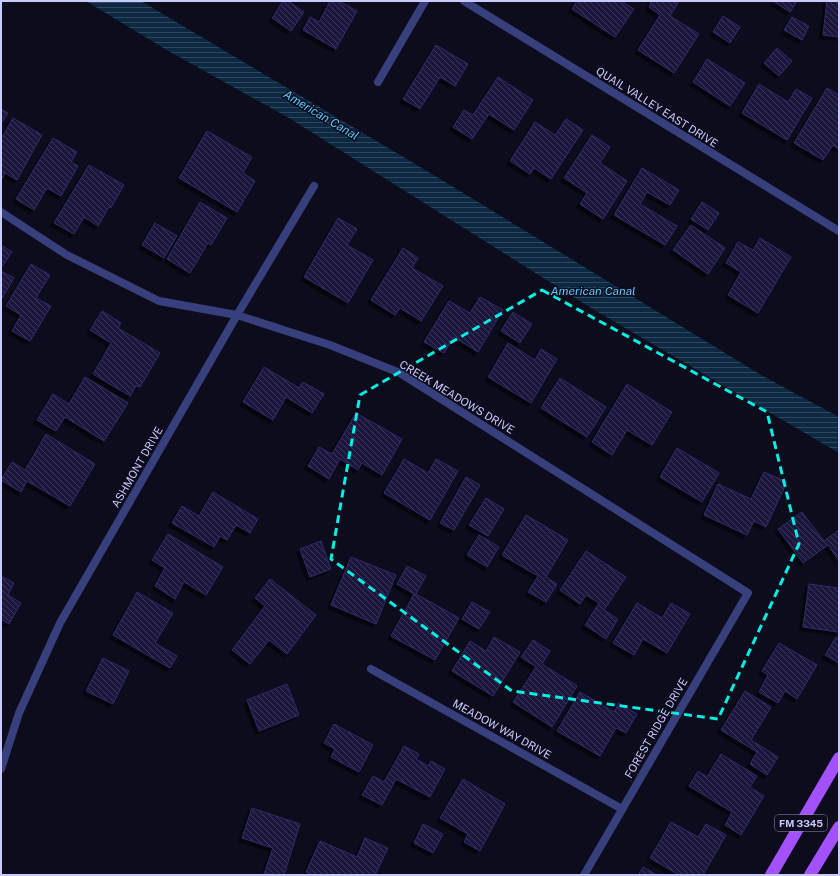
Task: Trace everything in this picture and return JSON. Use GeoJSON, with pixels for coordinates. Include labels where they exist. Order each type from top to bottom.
{"type":"FeatureCollection","features":[{"type":"Feature","properties":{"kind":"main road","name":"FM 3345"},"geometry":{"type":"LineString","coordinates":[[771,875],[839,758]]}},
{"type":"Feature","properties":{"kind":"main road","name":"FM 3345"},"geometry":{"type":"LineString","coordinates":[[810,875],[839,827]]}},
{"type":"Feature","properties":{"kind":"street"},"geometry":{"type":"LineString","coordinates":[[378,82],[425,1]]}},
{"type":"Feature","properties":{"kind":"street","name":"QUAIL VALLEY EAST DRIVE"},"geometry":{"type":"LineString","coordinates":[[464,1],[839,231]]}},
{"type":"Feature","properties":{"kind":"street","name":"ASHMONT DRIVE"},"geometry":{"type":"LineString","coordinates":[[1,769],[19,713],[60,623],[236,315],[314,186]]}},
{"type":"Feature","properties":{"kind":"street","name":"CREEK MEADOWS DRIVE"},"geometry":{"type":"LineString","coordinates":[[1,212],[67,255],[159,301],[236,315],[330,345],[400,373],[748,593]]}},
{"type":"Feature","properties":{"kind":"street","name":"FOREST RIDGE DRIVE"},"geometry":{"type":"LineString","coordinates":[[584,875],[748,593]]}},
{"type":"Feature","properties":{"kind":"street","name":"MEADOW WAY DRIVE"},"geometry":{"type":"LineString","coordinates":[[371,669],[622,809]]}},
{"type":"Feature","properties":{"kind":"highlighted area"},"geometry":{"type":"Polygon","coordinates":[[[542,290],[767,412],[799,544],[718,719],[512,691],[331,559],[360,395],[542,290]]]}},
{"type":"Feature","properties":{"kind":"water","name":"American Canal"},"geometry":{"type":"Polygon","coordinates":[[[86,1],[141,1],[437,177],[761,375],[839,417],[839,453],[591,308],[289,118],[165,49],[86,1]]]}},
{"type":"Feature","properties":{"kind":"building"},"geometry":{"type":"Polygon","coordinates":[[[283,1],[288,1],[304,12],[291,31],[272,18],[283,1]]]}},
{"type":"Feature","properties":{"kind":"building"},"geometry":{"type":"Polygon","coordinates":[[[330,1],[339,1],[357,11],[336,49],[303,30],[310,17],[319,22],[330,1]]]}},
{"type":"Feature","properties":{"kind":"building"},"geometry":{"type":"Polygon","coordinates":[[[577,1],[621,1],[634,9],[615,37],[572,9],[577,1]]]}},
{"type":"Feature","properties":{"kind":"building"},"geometry":{"type":"Polygon","coordinates":[[[652,1],[675,1],[678,3],[670,16],[699,34],[674,73],[638,50],[660,15],[649,7],[652,1]]]}},
{"type":"Feature","properties":{"kind":"building"},"geometry":{"type":"Polygon","coordinates":[[[773,1],[797,1],[790,12],[773,1]]]}},
{"type":"Feature","properties":{"kind":"building"},"geometry":{"type":"Polygon","coordinates":[[[827,1],[839,1],[839,37],[823,35],[827,1]]]}},
{"type":"Feature","properties":{"kind":"building"},"geometry":{"type":"Polygon","coordinates":[[[723,16],[740,27],[730,43],[713,32],[723,16]]]}},
{"type":"Feature","properties":{"kind":"building"},"geometry":{"type":"Polygon","coordinates":[[[792,17],[809,26],[802,40],[784,30],[792,17]]]}},
{"type":"Feature","properties":{"kind":"building"},"geometry":{"type":"Polygon","coordinates":[[[436,45],[468,64],[455,86],[440,77],[420,109],[403,99],[436,45]]]}},
{"type":"Feature","properties":{"kind":"building"},"geometry":{"type":"Polygon","coordinates":[[[777,48],[792,61],[779,76],[764,63],[777,48]]]}},
{"type":"Feature","properties":{"kind":"building"},"geometry":{"type":"Polygon","coordinates":[[[707,59],[745,83],[730,106],[693,82],[707,59]]]}},
{"type":"Feature","properties":{"kind":"building"},"geometry":{"type":"Polygon","coordinates":[[[498,77],[533,100],[514,130],[489,114],[472,139],[453,127],[464,110],[473,115],[498,77]]]}},
{"type":"Feature","properties":{"kind":"building"},"geometry":{"type":"Polygon","coordinates":[[[759,84],[788,102],[796,89],[812,98],[787,140],[742,113],[759,84]]]}},
{"type":"Feature","properties":{"kind":"building"},"geometry":{"type":"Polygon","coordinates":[[[827,88],[839,95],[839,149],[833,145],[823,160],[794,143],[827,88]]]}},
{"type":"Feature","properties":{"kind":"building"},"geometry":{"type":"Polygon","coordinates":[[[1,109],[8,113],[1,124],[1,109]]]}},
{"type":"Feature","properties":{"kind":"building"},"geometry":{"type":"Polygon","coordinates":[[[13,118],[42,135],[17,180],[5,173],[1,181],[1,139],[13,118]]]}},
{"type":"Feature","properties":{"kind":"building"},"geometry":{"type":"Polygon","coordinates":[[[566,119],[583,130],[551,179],[534,168],[530,174],[510,161],[535,122],[555,135],[566,119]]]}},
{"type":"Feature","properties":{"kind":"building"},"geometry":{"type":"Polygon","coordinates":[[[207,131],[252,157],[243,173],[255,181],[237,212],[179,178],[207,131]]]}},
{"type":"Feature","properties":{"kind":"building"},"geometry":{"type":"Polygon","coordinates":[[[592,135],[610,147],[600,163],[627,181],[603,219],[580,204],[587,193],[564,178],[592,135]]]}},
{"type":"Feature","properties":{"kind":"building"},"geometry":{"type":"Polygon","coordinates":[[[53,138],[77,152],[71,162],[78,166],[61,196],[47,188],[34,210],[16,199],[53,138]]]}},
{"type":"Feature","properties":{"kind":"building"},"geometry":{"type":"Polygon","coordinates":[[[89,165],[124,185],[111,208],[109,207],[98,226],[84,217],[74,234],[54,223],[89,165]]]}},
{"type":"Feature","properties":{"kind":"building"},"geometry":{"type":"Polygon","coordinates":[[[642,168],[679,190],[670,205],[647,192],[640,204],[677,226],[665,245],[614,215],[642,168]]]}},
{"type":"Feature","properties":{"kind":"building"},"geometry":{"type":"Polygon","coordinates":[[[200,202],[227,218],[211,245],[208,243],[190,273],[167,259],[200,202]]]}},
{"type":"Feature","properties":{"kind":"building"},"geometry":{"type":"Polygon","coordinates":[[[702,202],[719,213],[708,230],[691,219],[702,202]]]}},
{"type":"Feature","properties":{"kind":"building"},"geometry":{"type":"Polygon","coordinates":[[[338,218],[357,229],[347,245],[373,260],[348,303],[304,277],[338,218]]]}},
{"type":"Feature","properties":{"kind":"building"},"geometry":{"type":"Polygon","coordinates":[[[155,223],[177,236],[164,258],[142,245],[155,223]]]}},
{"type":"Feature","properties":{"kind":"building"},"geometry":{"type":"Polygon","coordinates":[[[691,225],[725,248],[708,274],[673,250],[691,225]]]}},
{"type":"Feature","properties":{"kind":"building"},"geometry":{"type":"Polygon","coordinates":[[[760,238],[791,257],[758,313],[728,295],[741,272],[726,263],[738,242],[753,250],[760,238]]]}},
{"type":"Feature","properties":{"kind":"building"},"geometry":{"type":"Polygon","coordinates":[[[1,245],[12,252],[1,268],[1,245]]]}},
{"type":"Feature","properties":{"kind":"building"},"geometry":{"type":"Polygon","coordinates":[[[403,248],[418,258],[412,268],[443,286],[421,321],[400,308],[395,315],[371,300],[403,248]]]}},
{"type":"Feature","properties":{"kind":"building"},"geometry":{"type":"Polygon","coordinates":[[[31,264],[50,275],[36,298],[51,306],[30,341],[12,331],[21,315],[6,306],[31,264]]]}},
{"type":"Feature","properties":{"kind":"building"},"geometry":{"type":"Polygon","coordinates":[[[1,271],[14,278],[1,300],[1,271]]]}},
{"type":"Feature","properties":{"kind":"building"},"geometry":{"type":"Polygon","coordinates":[[[480,297],[503,310],[478,352],[454,337],[444,353],[424,342],[449,301],[470,313],[480,297]]]}},
{"type":"Feature","properties":{"kind":"building"},"geometry":{"type":"Polygon","coordinates":[[[102,311],[121,323],[118,328],[160,353],[140,387],[136,386],[130,396],[93,374],[111,343],[90,330],[102,311]]]}},
{"type":"Feature","properties":{"kind":"building"},"geometry":{"type":"Polygon","coordinates":[[[513,312],[532,324],[520,343],[501,331],[513,312]]]}},
{"type":"Feature","properties":{"kind":"building"},"geometry":{"type":"Polygon","coordinates":[[[508,343],[535,360],[541,349],[557,359],[531,403],[488,377],[508,343]]]}},
{"type":"Feature","properties":{"kind":"building"},"geometry":{"type":"Polygon","coordinates":[[[264,367],[299,388],[303,382],[324,394],[312,413],[286,397],[273,420],[243,402],[264,367]]]}},
{"type":"Feature","properties":{"kind":"building"},"geometry":{"type":"Polygon","coordinates":[[[85,377],[128,403],[104,441],[65,417],[56,431],[37,420],[53,394],[69,404],[85,377]]]}},
{"type":"Feature","properties":{"kind":"building"},"geometry":{"type":"Polygon","coordinates":[[[560,378],[606,407],[587,437],[541,408],[560,378]]]}},
{"type":"Feature","properties":{"kind":"building"},"geometry":{"type":"Polygon","coordinates":[[[627,384],[672,412],[652,445],[627,430],[612,455],[592,442],[627,384]]]}},
{"type":"Feature","properties":{"kind":"building"},"geometry":{"type":"Polygon","coordinates":[[[356,413],[402,439],[382,475],[362,463],[358,470],[340,459],[329,479],[308,466],[319,447],[332,454],[356,413]]]}},
{"type":"Feature","properties":{"kind":"building"},"geometry":{"type":"Polygon","coordinates":[[[46,434],[95,464],[70,506],[27,481],[21,492],[1,480],[12,462],[25,470],[46,434]]]}},
{"type":"Feature","properties":{"kind":"building"},"geometry":{"type":"Polygon","coordinates":[[[677,448],[719,473],[702,502],[660,477],[677,448]]]}},
{"type":"Feature","properties":{"kind":"building"},"geometry":{"type":"Polygon","coordinates":[[[404,459],[428,473],[436,459],[458,471],[430,520],[384,493],[404,459]]]}},
{"type":"Feature","properties":{"kind":"building"},"geometry":{"type":"Polygon","coordinates":[[[764,472],[787,482],[766,527],[754,521],[747,535],[704,515],[718,484],[751,499],[764,472]]]}},
{"type":"Feature","properties":{"kind":"building"},"geometry":{"type":"Polygon","coordinates":[[[466,477],[480,485],[454,530],[440,523],[466,477]]]}},
{"type":"Feature","properties":{"kind":"building"},"geometry":{"type":"Polygon","coordinates":[[[213,492],[258,519],[250,533],[236,525],[227,540],[220,536],[214,547],[172,523],[182,506],[199,516],[213,492]]]}},
{"type":"Feature","properties":{"kind":"building"},"geometry":{"type":"Polygon","coordinates":[[[486,498],[504,509],[488,536],[469,525],[486,498]]]}},
{"type":"Feature","properties":{"kind":"building"},"geometry":{"type":"Polygon","coordinates":[[[802,512],[824,541],[839,530],[839,561],[828,545],[803,563],[778,529],[802,512]]]}},
{"type":"Feature","properties":{"kind":"building"},"geometry":{"type":"Polygon","coordinates":[[[526,515],[568,540],[546,577],[557,584],[546,602],[528,592],[538,576],[502,555],[526,515]]]}},
{"type":"Feature","properties":{"kind":"building"},"geometry":{"type":"Polygon","coordinates":[[[168,534],[223,567],[206,595],[184,582],[175,599],[155,586],[165,568],[152,560],[168,534]]]}},
{"type":"Feature","properties":{"kind":"building"},"geometry":{"type":"Polygon","coordinates":[[[479,535],[499,547],[487,567],[467,555],[479,535]]]}},
{"type":"Feature","properties":{"kind":"building"},"geometry":{"type":"Polygon","coordinates":[[[321,541],[331,569],[310,577],[300,549],[321,541]]]}},
{"type":"Feature","properties":{"kind":"building"},"geometry":{"type":"Polygon","coordinates":[[[586,551],[626,577],[604,610],[618,619],[606,639],[585,625],[599,603],[586,595],[580,604],[560,590],[586,551]]]}},
{"type":"Feature","properties":{"kind":"building"},"geometry":{"type":"Polygon","coordinates":[[[351,557],[396,575],[376,624],[331,605],[351,557]]]}},
{"type":"Feature","properties":{"kind":"building"},"geometry":{"type":"Polygon","coordinates":[[[407,566],[426,576],[416,594],[459,618],[435,660],[391,636],[414,594],[397,584],[407,566]]]}},
{"type":"Feature","properties":{"kind":"building"},"geometry":{"type":"Polygon","coordinates":[[[1,576],[14,583],[8,595],[21,603],[9,624],[1,619],[1,576]]]}},
{"type":"Feature","properties":{"kind":"building"},"geometry":{"type":"Polygon","coordinates":[[[270,579],[316,615],[287,654],[269,640],[250,664],[232,650],[265,606],[255,598],[270,579]]]}},
{"type":"Feature","properties":{"kind":"building"},"geometry":{"type":"Polygon","coordinates":[[[809,584],[839,588],[838,632],[803,627],[809,584]]]}},
{"type":"Feature","properties":{"kind":"building"},"geometry":{"type":"Polygon","coordinates":[[[137,592],[173,613],[155,643],[177,656],[170,668],[113,635],[137,592]]]}},
{"type":"Feature","properties":{"kind":"building"},"geometry":{"type":"Polygon","coordinates":[[[472,602],[490,612],[479,629],[462,619],[472,602]]]}},
{"type":"Feature","properties":{"kind":"building"},"geometry":{"type":"Polygon","coordinates":[[[637,603],[662,618],[671,603],[690,614],[667,653],[643,639],[634,655],[613,643],[637,603]]]}},
{"type":"Feature","properties":{"kind":"building"},"geometry":{"type":"Polygon","coordinates":[[[494,637],[520,652],[493,696],[452,671],[470,641],[486,651],[494,637]]]}},
{"type":"Feature","properties":{"kind":"building"},"geometry":{"type":"Polygon","coordinates":[[[836,637],[839,639],[839,663],[825,655],[836,637]]]}},
{"type":"Feature","properties":{"kind":"building"},"geometry":{"type":"Polygon","coordinates":[[[533,640],[550,651],[542,664],[577,686],[552,727],[513,702],[536,667],[521,657],[533,640]]]}},
{"type":"Feature","properties":{"kind":"building"},"geometry":{"type":"Polygon","coordinates":[[[779,643],[817,665],[797,699],[785,691],[778,703],[759,692],[768,675],[762,671],[779,643]]]}},
{"type":"Feature","properties":{"kind":"building"},"geometry":{"type":"Polygon","coordinates":[[[103,658],[129,671],[113,704],[86,691],[103,658]]]}},
{"type":"Feature","properties":{"kind":"building"},"geometry":{"type":"Polygon","coordinates":[[[287,684],[299,715],[259,731],[247,700],[287,684]]]}},
{"type":"Feature","properties":{"kind":"building"},"geometry":{"type":"Polygon","coordinates":[[[745,691],[771,707],[751,740],[778,757],[767,775],[750,764],[757,752],[721,730],[745,691]]]}},
{"type":"Feature","properties":{"kind":"building"},"geometry":{"type":"Polygon","coordinates":[[[580,692],[614,712],[619,703],[637,714],[626,733],[616,728],[600,756],[557,731],[580,692]]]}},
{"type":"Feature","properties":{"kind":"building"},"geometry":{"type":"Polygon","coordinates":[[[334,724],[373,745],[359,772],[331,757],[335,749],[324,743],[334,724]]]}},
{"type":"Feature","properties":{"kind":"building"},"geometry":{"type":"Polygon","coordinates":[[[404,746],[419,754],[416,759],[428,766],[431,761],[445,769],[430,797],[396,779],[382,805],[362,795],[373,776],[384,782],[404,746]]]}},
{"type":"Feature","properties":{"kind":"building"},"geometry":{"type":"Polygon","coordinates":[[[721,754],[757,776],[750,787],[764,796],[741,835],[725,825],[732,812],[689,786],[698,771],[707,777],[721,754]]]}},
{"type":"Feature","properties":{"kind":"building"},"geometry":{"type":"Polygon","coordinates":[[[463,779],[505,804],[480,851],[464,842],[468,834],[440,818],[463,779]]]}},
{"type":"Feature","properties":{"kind":"building"},"geometry":{"type":"Polygon","coordinates":[[[252,808],[300,824],[284,875],[264,874],[273,848],[242,838],[252,808]]]}},
{"type":"Feature","properties":{"kind":"building"},"geometry":{"type":"Polygon","coordinates":[[[671,822],[698,837],[706,824],[726,835],[703,875],[679,875],[650,858],[671,822]]]}},
{"type":"Feature","properties":{"kind":"building"},"geometry":{"type":"Polygon","coordinates":[[[423,824],[443,834],[433,853],[414,843],[423,824]]]}},
{"type":"Feature","properties":{"kind":"building"},"geometry":{"type":"Polygon","coordinates":[[[365,838],[388,848],[375,875],[308,875],[309,873],[306,872],[320,841],[357,857],[365,838]]]}},
{"type":"Feature","properties":{"kind":"building"},"geometry":{"type":"Polygon","coordinates":[[[643,867],[657,875],[638,875],[643,867]]]}}]}
